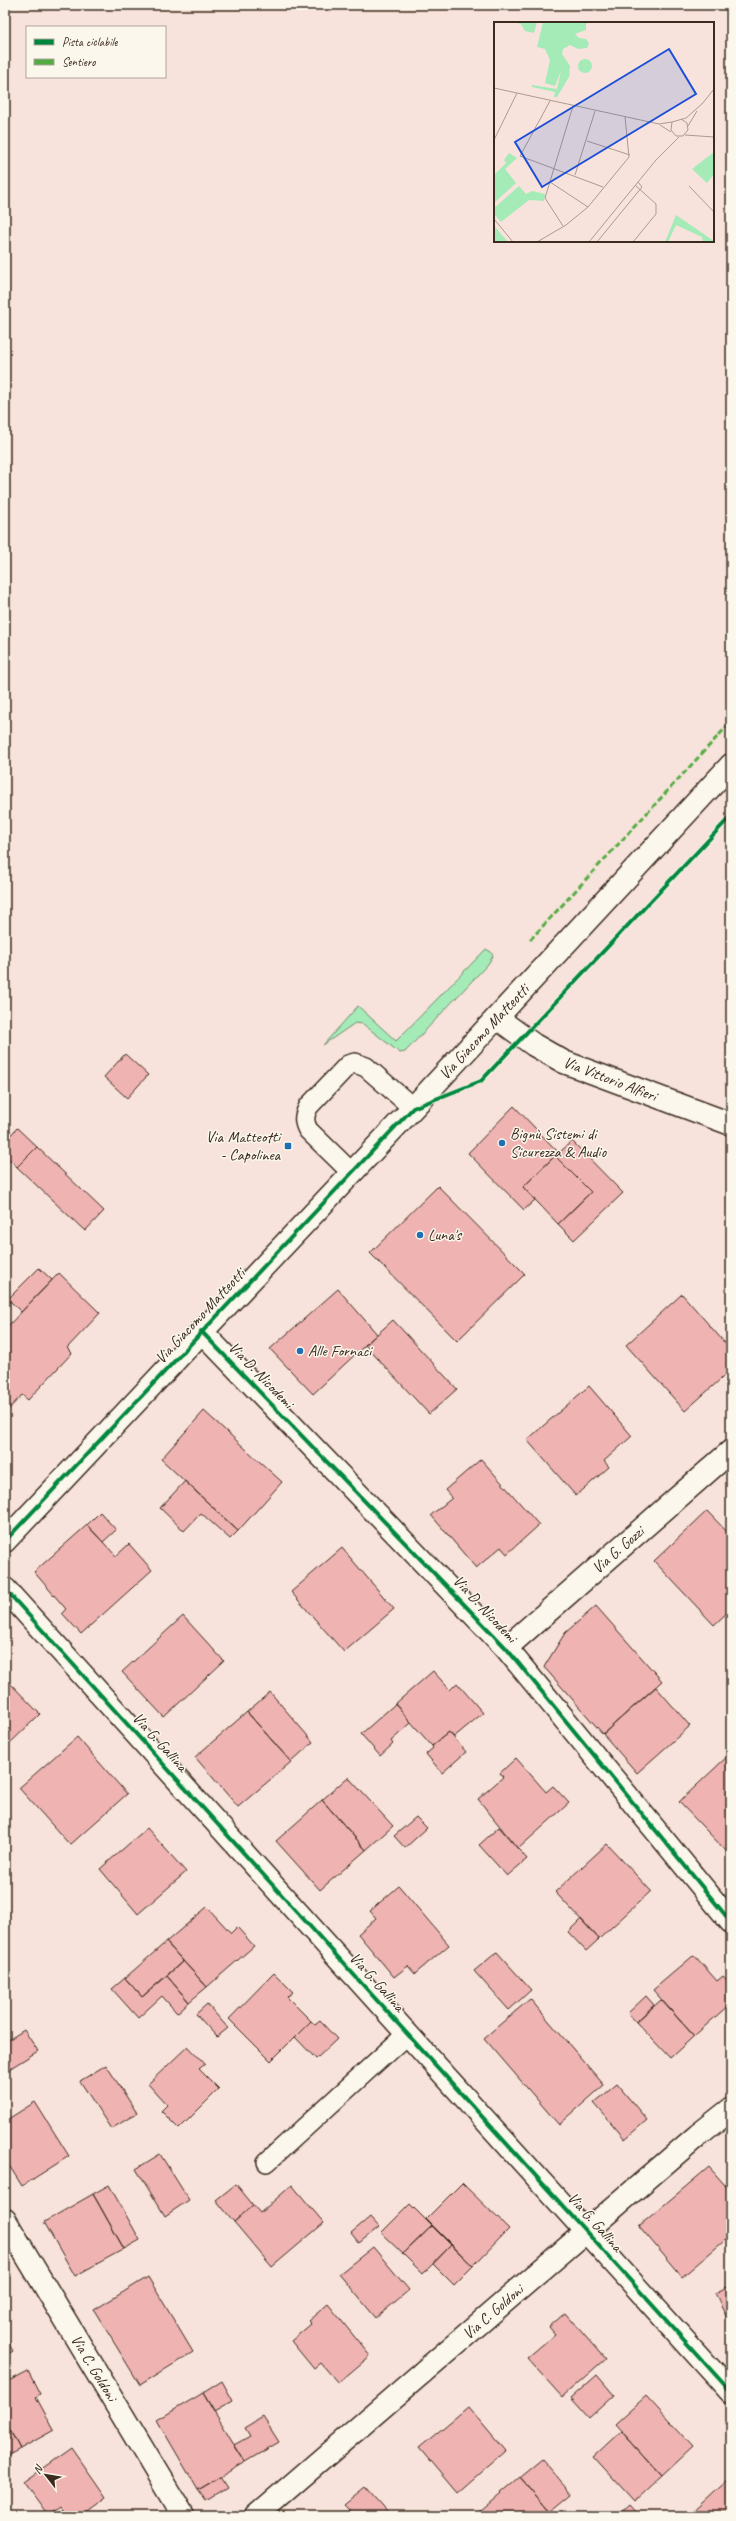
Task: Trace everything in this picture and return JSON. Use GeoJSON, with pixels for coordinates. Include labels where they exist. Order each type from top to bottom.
{"type":"FeatureCollection","features":[{"type":"Feature","properties":{"kind":"street","name":"Via Giacomo Matteotti"},"geometry":{"type":"LineString","coordinates":[[5,1541],[413,1108],[731,765]]}},
{"type":"Feature","properties":{"kind":"street","name":"Via Vittorio Alfieri"},"geometry":{"type":"LineString","coordinates":[[497,1018],[534,1045],[564,1062],[731,1124]]}},
{"type":"Feature","properties":{"kind":"street","name":"Via D. Nicodemi"},"geometry":{"type":"LineString","coordinates":[[202,1331],[506,1648],[731,1922]]}},
{"type":"Feature","properties":{"kind":"street","name":"Via G. Gozzi"},"geometry":{"type":"LineString","coordinates":[[506,1648],[731,1451]]}},
{"type":"Feature","properties":{"kind":"street","name":"Via G. Gallina"},"geometry":{"type":"LineString","coordinates":[[5,1589],[731,2392]]}},
{"type":"Feature","properties":{"kind":"street","name":"Via C. Goldoni"},"geometry":{"type":"LineString","coordinates":[[256,2516],[731,2109]]}},
{"type":"Feature","properties":{"kind":"street","name":"Via C. Goldoni"},"geometry":{"type":"LineString","coordinates":[[5,2220],[182,2516]]}},
{"type":"Feature","properties":{"kind":"lane"},"geometry":{"type":"LineString","coordinates":[[352,1173],[308,1130],[304,1123],[305,1113],[309,1106],[348,1065],[355,1063],[366,1067],[413,1108]]}},
{"type":"Feature","properties":{"kind":"lane"},"geometry":{"type":"LineString","coordinates":[[267,2162],[408,2033]]}},
{"type":"Feature","properties":{"kind":"green space"},"geometry":{"type":"Polygon","coordinates":[[[486,949],[491,952],[493,956],[488,964],[405,1052],[400,1053],[363,1024],[355,1023],[323,1045],[358,1006],[396,1041],[486,949]]]}},
{"type":"Feature","properties":{"kind":"building"},"geometry":{"type":"Polygon","coordinates":[[[125,1054],[148,1075],[127,1098],[104,1077],[125,1054]]]}},
{"type":"Feature","properties":{"kind":"building"},"geometry":{"type":"Polygon","coordinates":[[[514,1106],[559,1153],[572,1141],[623,1193],[574,1240],[558,1224],[591,1192],[555,1156],[523,1187],[535,1200],[524,1210],[468,1153],[514,1106]]]}},
{"type":"Feature","properties":{"kind":"building"},"geometry":{"type":"Polygon","coordinates":[[[17,1128],[37,1147],[17,1167],[5,1155],[5,1141],[17,1128]]]}},
{"type":"Feature","properties":{"kind":"building"},"geometry":{"type":"Polygon","coordinates":[[[37,1147],[104,1211],[85,1231],[17,1167],[37,1147]]]}},
{"type":"Feature","properties":{"kind":"building"},"geometry":{"type":"Polygon","coordinates":[[[555,1156],[591,1192],[558,1224],[523,1187],[555,1156]]]}},
{"type":"Feature","properties":{"kind":"building"},"geometry":{"type":"Polygon","coordinates":[[[438,1186],[525,1274],[457,1341],[370,1253],[438,1186]]]}},
{"type":"Feature","properties":{"kind":"building"},"geometry":{"type":"Polygon","coordinates":[[[39,1268],[52,1280],[21,1312],[8,1299],[39,1268]]]}},
{"type":"Feature","properties":{"kind":"building"},"geometry":{"type":"Polygon","coordinates":[[[59,1273],[100,1313],[67,1348],[72,1353],[28,1400],[22,1395],[5,1413],[5,1329],[59,1273]]]}},
{"type":"Feature","properties":{"kind":"building"},"geometry":{"type":"Polygon","coordinates":[[[338,1289],[377,1334],[313,1394],[270,1349],[338,1289]]]}},
{"type":"Feature","properties":{"kind":"building"},"geometry":{"type":"Polygon","coordinates":[[[682,1294],[731,1350],[731,1370],[685,1411],[626,1345],[682,1294]]]}},
{"type":"Feature","properties":{"kind":"building"},"geometry":{"type":"Polygon","coordinates":[[[393,1320],[457,1389],[429,1414],[365,1345],[393,1320]]]}},
{"type":"Feature","properties":{"kind":"building"},"geometry":{"type":"Polygon","coordinates":[[[589,1386],[632,1436],[604,1461],[609,1467],[576,1496],[527,1440],[589,1386]]]}},
{"type":"Feature","properties":{"kind":"building"},"geometry":{"type":"Polygon","coordinates":[[[204,1411],[282,1482],[238,1531],[161,1459],[204,1411]]]}},
{"type":"Feature","properties":{"kind":"building"},"geometry":{"type":"Polygon","coordinates":[[[481,1459],[539,1525],[507,1554],[501,1547],[476,1568],[431,1515],[452,1498],[445,1490],[481,1459]]]}},
{"type":"Feature","properties":{"kind":"building"},"geometry":{"type":"Polygon","coordinates":[[[185,1481],[238,1531],[230,1539],[201,1513],[184,1531],[160,1508],[185,1481]]]}},
{"type":"Feature","properties":{"kind":"building"},"geometry":{"type":"Polygon","coordinates":[[[707,1511],[731,1536],[731,1609],[714,1625],[654,1561],[707,1511]]]}},
{"type":"Feature","properties":{"kind":"building"},"geometry":{"type":"Polygon","coordinates":[[[100,1512],[116,1530],[103,1542],[87,1525],[100,1512]]]}},
{"type":"Feature","properties":{"kind":"building"},"geometry":{"type":"Polygon","coordinates":[[[87,1525],[116,1556],[129,1544],[152,1570],[81,1634],[62,1613],[66,1609],[34,1572],[87,1525]]]}},
{"type":"Feature","properties":{"kind":"building"},"geometry":{"type":"Polygon","coordinates":[[[342,1548],[394,1609],[344,1652],[291,1592],[342,1548]]]}},
{"type":"Feature","properties":{"kind":"building"},"geometry":{"type":"Polygon","coordinates":[[[596,1606],[662,1681],[603,1734],[544,1667],[565,1633],[596,1606]]]}},
{"type":"Feature","properties":{"kind":"building"},"geometry":{"type":"Polygon","coordinates":[[[183,1616],[224,1661],[164,1717],[122,1672],[183,1616]]]}},
{"type":"Feature","properties":{"kind":"building"},"geometry":{"type":"Polygon","coordinates":[[[433,1671],[450,1690],[457,1683],[483,1713],[454,1737],[449,1732],[432,1746],[395,1704],[433,1671]]]}},
{"type":"Feature","properties":{"kind":"building"},"geometry":{"type":"Polygon","coordinates":[[[5,1678],[40,1714],[5,1748],[5,1678]]]}},
{"type":"Feature","properties":{"kind":"building"},"geometry":{"type":"Polygon","coordinates":[[[656,1687],[690,1726],[637,1773],[603,1734],[656,1687]]]}},
{"type":"Feature","properties":{"kind":"building"},"geometry":{"type":"Polygon","coordinates":[[[270,1692],[313,1742],[291,1762],[247,1712],[270,1692]]]}},
{"type":"Feature","properties":{"kind":"building"},"geometry":{"type":"Polygon","coordinates":[[[395,1704],[411,1723],[391,1741],[393,1744],[380,1756],[361,1734],[395,1704]]]}},
{"type":"Feature","properties":{"kind":"building"},"geometry":{"type":"Polygon","coordinates":[[[247,1712],[291,1762],[238,1807],[195,1757],[247,1712]]]}},
{"type":"Feature","properties":{"kind":"building"},"geometry":{"type":"Polygon","coordinates":[[[449,1732],[466,1752],[442,1773],[426,1754],[433,1748],[432,1746],[449,1732]]]}},
{"type":"Feature","properties":{"kind":"building"},"geometry":{"type":"Polygon","coordinates":[[[77,1737],[127,1794],[70,1845],[19,1788],[77,1737]]]}},
{"type":"Feature","properties":{"kind":"building"},"geometry":{"type":"Polygon","coordinates":[[[731,1753],[731,1850],[728,1853],[679,1802],[731,1753]]]}},
{"type":"Feature","properties":{"kind":"building"},"geometry":{"type":"Polygon","coordinates":[[[516,1758],[546,1792],[553,1786],[569,1803],[518,1849],[478,1799],[503,1777],[500,1773],[516,1758]]]}},
{"type":"Feature","properties":{"kind":"building"},"geometry":{"type":"Polygon","coordinates":[[[348,1777],[393,1826],[366,1850],[322,1800],[348,1777]]]}},
{"type":"Feature","properties":{"kind":"building"},"geometry":{"type":"Polygon","coordinates":[[[322,1800],[366,1850],[320,1890],[276,1841],[322,1800]]]}},
{"type":"Feature","properties":{"kind":"building"},"geometry":{"type":"Polygon","coordinates":[[[416,1817],[427,1828],[405,1848],[394,1836],[416,1817]]]}},
{"type":"Feature","properties":{"kind":"building"},"geometry":{"type":"Polygon","coordinates":[[[499,1827],[527,1859],[507,1876],[479,1845],[499,1827]]]}},
{"type":"Feature","properties":{"kind":"building"},"geometry":{"type":"Polygon","coordinates":[[[147,1828],[186,1872],[138,1914],[100,1869],[147,1828]]]}},
{"type":"Feature","properties":{"kind":"building"},"geometry":{"type":"Polygon","coordinates":[[[607,1844],[651,1891],[599,1939],[555,1892],[607,1844]]]}},
{"type":"Feature","properties":{"kind":"building"},"geometry":{"type":"Polygon","coordinates":[[[399,1886],[449,1945],[415,1974],[408,1966],[394,1977],[358,1934],[376,1918],[370,1911],[399,1886]]]}},
{"type":"Feature","properties":{"kind":"building"},"geometry":{"type":"Polygon","coordinates":[[[207,1907],[231,1933],[237,1927],[254,1946],[207,1987],[166,1942],[207,1907]]]}},
{"type":"Feature","properties":{"kind":"building"},"geometry":{"type":"Polygon","coordinates":[[[581,1919],[599,1939],[586,1951],[568,1932],[581,1919]]]}},
{"type":"Feature","properties":{"kind":"building"},"geometry":{"type":"Polygon","coordinates":[[[166,1942],[183,1961],[142,1997],[125,1978],[166,1942]]]}},
{"type":"Feature","properties":{"kind":"building"},"geometry":{"type":"Polygon","coordinates":[[[497,1952],[531,1990],[509,2010],[474,1971],[497,1952]]]}},
{"type":"Feature","properties":{"kind":"building"},"geometry":{"type":"Polygon","coordinates":[[[694,1955],[717,1981],[723,1976],[731,1984],[731,2003],[694,2036],[653,1990],[694,1955]]]}},
{"type":"Feature","properties":{"kind":"building"},"geometry":{"type":"Polygon","coordinates":[[[183,1961],[207,1987],[189,2002],[167,1976],[183,1961]]]}},
{"type":"Feature","properties":{"kind":"building"},"geometry":{"type":"Polygon","coordinates":[[[274,1973],[293,1992],[287,1997],[311,2021],[271,2061],[229,2019],[274,1973]]]}},
{"type":"Feature","properties":{"kind":"building"},"geometry":{"type":"Polygon","coordinates":[[[167,1976],[189,2002],[177,2013],[162,1996],[138,2018],[112,1989],[125,1978],[142,1997],[167,1976]]]}},
{"type":"Feature","properties":{"kind":"building"},"geometry":{"type":"Polygon","coordinates":[[[646,1996],[654,2005],[636,2022],[628,2013],[646,1996]]]}},
{"type":"Feature","properties":{"kind":"building"},"geometry":{"type":"Polygon","coordinates":[[[530,1999],[604,2085],[559,2125],[484,2038],[530,1999]]]}},
{"type":"Feature","properties":{"kind":"building"},"geometry":{"type":"Polygon","coordinates":[[[661,2000],[694,2036],[670,2058],[636,2022],[661,2000]]]}},
{"type":"Feature","properties":{"kind":"building"},"geometry":{"type":"Polygon","coordinates":[[[207,2004],[228,2028],[217,2037],[196,2014],[207,2004]]]}},
{"type":"Feature","properties":{"kind":"building"},"geometry":{"type":"Polygon","coordinates":[[[311,2021],[315,2025],[320,2021],[337,2039],[316,2059],[295,2037],[311,2021]]]}},
{"type":"Feature","properties":{"kind":"building"},"geometry":{"type":"Polygon","coordinates":[[[24,2030],[38,2051],[9,2069],[5,2062],[5,2042],[24,2030]]]}},
{"type":"Feature","properties":{"kind":"building"},"geometry":{"type":"Polygon","coordinates":[[[188,2046],[205,2064],[199,2069],[219,2089],[179,2129],[161,2111],[167,2105],[148,2084],[188,2046]]]}},
{"type":"Feature","properties":{"kind":"building"},"geometry":{"type":"Polygon","coordinates":[[[5,2062],[9,2069],[5,2072],[5,2062]]]}},
{"type":"Feature","properties":{"kind":"building"},"geometry":{"type":"Polygon","coordinates":[[[106,2065],[137,2113],[111,2129],[80,2081],[106,2065]]]}},
{"type":"Feature","properties":{"kind":"building"},"geometry":{"type":"Polygon","coordinates":[[[617,2084],[647,2120],[625,2139],[594,2103],[617,2084]]]}},
{"type":"Feature","properties":{"kind":"building"},"geometry":{"type":"Polygon","coordinates":[[[35,2102],[69,2156],[22,2186],[5,2159],[5,2121],[35,2102]]]}},
{"type":"Feature","properties":{"kind":"building"},"geometry":{"type":"Polygon","coordinates":[[[160,2154],[189,2200],[165,2216],[136,2169],[160,2154]]]}},
{"type":"Feature","properties":{"kind":"building"},"geometry":{"type":"Polygon","coordinates":[[[709,2167],[731,2192],[731,2235],[682,2277],[639,2226],[709,2167]]]}},
{"type":"Feature","properties":{"kind":"building"},"geometry":{"type":"Polygon","coordinates":[[[462,2183],[509,2229],[473,2266],[426,2219],[462,2183]]]}},
{"type":"Feature","properties":{"kind":"building"},"geometry":{"type":"Polygon","coordinates":[[[236,2184],[253,2205],[234,2222],[216,2200],[236,2184]]]}},
{"type":"Feature","properties":{"kind":"building"},"geometry":{"type":"Polygon","coordinates":[[[109,2185],[140,2240],[124,2249],[93,2194],[109,2185]]]}},
{"type":"Feature","properties":{"kind":"building"},"geometry":{"type":"Polygon","coordinates":[[[292,2185],[324,2223],[272,2267],[234,2222],[253,2205],[260,2213],[292,2185]]]}},
{"type":"Feature","properties":{"kind":"building"},"geometry":{"type":"Polygon","coordinates":[[[93,2194],[124,2249],[75,2276],[44,2222],[93,2194]]]}},
{"type":"Feature","properties":{"kind":"building"},"geometry":{"type":"Polygon","coordinates":[[[410,2204],[432,2226],[403,2254],[381,2233],[410,2204]]]}},
{"type":"Feature","properties":{"kind":"building"},"geometry":{"type":"Polygon","coordinates":[[[370,2217],[379,2227],[359,2243],[351,2233],[370,2217]]]}},
{"type":"Feature","properties":{"kind":"building"},"geometry":{"type":"Polygon","coordinates":[[[432,2226],[451,2245],[423,2274],[403,2254],[432,2226]]]}},
{"type":"Feature","properties":{"kind":"building"},"geometry":{"type":"Polygon","coordinates":[[[451,2245],[473,2266],[454,2285],[433,2264],[451,2245]]]}},
{"type":"Feature","properties":{"kind":"building"},"geometry":{"type":"Polygon","coordinates":[[[373,2247],[409,2290],[376,2318],[339,2274],[373,2247]]]}},
{"type":"Feature","properties":{"kind":"building"},"geometry":{"type":"Polygon","coordinates":[[[148,2277],[193,2352],[140,2385],[94,2310],[148,2277]]]}},
{"type":"Feature","properties":{"kind":"building"},"geometry":{"type":"Polygon","coordinates":[[[731,2285],[731,2325],[715,2293],[731,2285]]]}},
{"type":"Feature","properties":{"kind":"building"},"geometry":{"type":"Polygon","coordinates":[[[328,2304],[370,2356],[338,2383],[321,2363],[314,2369],[291,2341],[311,2324],[308,2321],[328,2304]]]}},
{"type":"Feature","properties":{"kind":"building"},"geometry":{"type":"Polygon","coordinates":[[[565,2313],[605,2359],[562,2397],[527,2358],[555,2334],[549,2327],[565,2313]]]}},
{"type":"Feature","properties":{"kind":"building"},"geometry":{"type":"Polygon","coordinates":[[[5,2337],[13,2351],[5,2356],[5,2337]]]}},
{"type":"Feature","properties":{"kind":"building"},"geometry":{"type":"Polygon","coordinates":[[[28,2371],[40,2394],[36,2397],[54,2430],[20,2449],[5,2421],[5,2383],[28,2371]]]}},
{"type":"Feature","properties":{"kind":"building"},"geometry":{"type":"Polygon","coordinates":[[[597,2375],[614,2395],[589,2418],[571,2398],[597,2375]]]}},
{"type":"Feature","properties":{"kind":"building"},"geometry":{"type":"Polygon","coordinates":[[[222,2381],[233,2401],[214,2412],[203,2393],[222,2381]]]}},
{"type":"Feature","properties":{"kind":"building"},"geometry":{"type":"Polygon","coordinates":[[[203,2393],[245,2462],[198,2490],[157,2420],[203,2393]]]}},
{"type":"Feature","properties":{"kind":"building"},"geometry":{"type":"Polygon","coordinates":[[[646,2396],[693,2447],[662,2476],[615,2424],[646,2396]]]}},
{"type":"Feature","properties":{"kind":"building"},"geometry":{"type":"Polygon","coordinates":[[[468,2407],[505,2451],[457,2493],[419,2448],[468,2407]]]}},
{"type":"Feature","properties":{"kind":"building"},"geometry":{"type":"Polygon","coordinates":[[[263,2417],[279,2442],[245,2462],[234,2445],[250,2436],[245,2428],[263,2417]]]}},
{"type":"Feature","properties":{"kind":"building"},"geometry":{"type":"Polygon","coordinates":[[[5,2421],[20,2449],[5,2457],[5,2421]]]}},
{"type":"Feature","properties":{"kind":"building"},"geometry":{"type":"Polygon","coordinates":[[[621,2431],[662,2476],[634,2502],[593,2457],[621,2431]]]}},
{"type":"Feature","properties":{"kind":"building"},"geometry":{"type":"Polygon","coordinates":[[[72,2448],[106,2497],[80,2516],[67,2516],[60,2506],[48,2515],[24,2482],[72,2448]]]}},
{"type":"Feature","properties":{"kind":"building"},"geometry":{"type":"Polygon","coordinates":[[[542,2459],[572,2494],[550,2512],[520,2477],[542,2459]]]}},
{"type":"Feature","properties":{"kind":"building"},"geometry":{"type":"Polygon","coordinates":[[[220,2477],[227,2488],[206,2501],[198,2490],[220,2477]]]}},
{"type":"Feature","properties":{"kind":"building"},"geometry":{"type":"Polygon","coordinates":[[[520,2477],[550,2512],[546,2516],[474,2516],[520,2477]]]}},
{"type":"Feature","properties":{"kind":"building"},"geometry":{"type":"Polygon","coordinates":[[[731,2477],[731,2516],[689,2516],[731,2477]]]}},
{"type":"Feature","properties":{"kind":"building"},"geometry":{"type":"Polygon","coordinates":[[[365,2488],[390,2516],[344,2516],[350,2511],[344,2505],[365,2488]]]}},
{"type":"Feature","properties":{"kind":"building"},"geometry":{"type":"Polygon","coordinates":[[[629,2505],[639,2516],[617,2516],[629,2505]]]}},
{"type":"Feature","properties":{"kind":"marked path"},"geometry":{"type":"LineString","coordinates":[[530,940],[731,722]]}},
{"type":"Feature","properties":{"kind":"cycle path"},"geometry":{"type":"LineString","coordinates":[[5,1541],[413,1108],[481,1081],[731,816]]}},
{"type":"Feature","properties":{"kind":"cycle path"},"geometry":{"type":"LineString","coordinates":[[201,1331],[506,1648],[731,1922]]}},
{"type":"Feature","properties":{"kind":"cycle path"},"geometry":{"type":"LineString","coordinates":[[5,1589],[731,2392]]}},
{"type":"Feature","properties":{"kind":"place","name":"Bignù Sistemi di Sicurezza & Audio"},"geometry":{"type":"Point","coordinates":[502,1143]}},
{"type":"Feature","properties":{"kind":"place","name":"Via Matteotti - Capolinea"},"geometry":{"type":"Point","coordinates":[288,1146]}},
{"type":"Feature","properties":{"kind":"place","name":"Luna's"},"geometry":{"type":"Point","coordinates":[420,1235]}},
{"type":"Feature","properties":{"kind":"place","name":"Alle Fornaci"},"geometry":{"type":"Point","coordinates":[300,1351]}}]}
